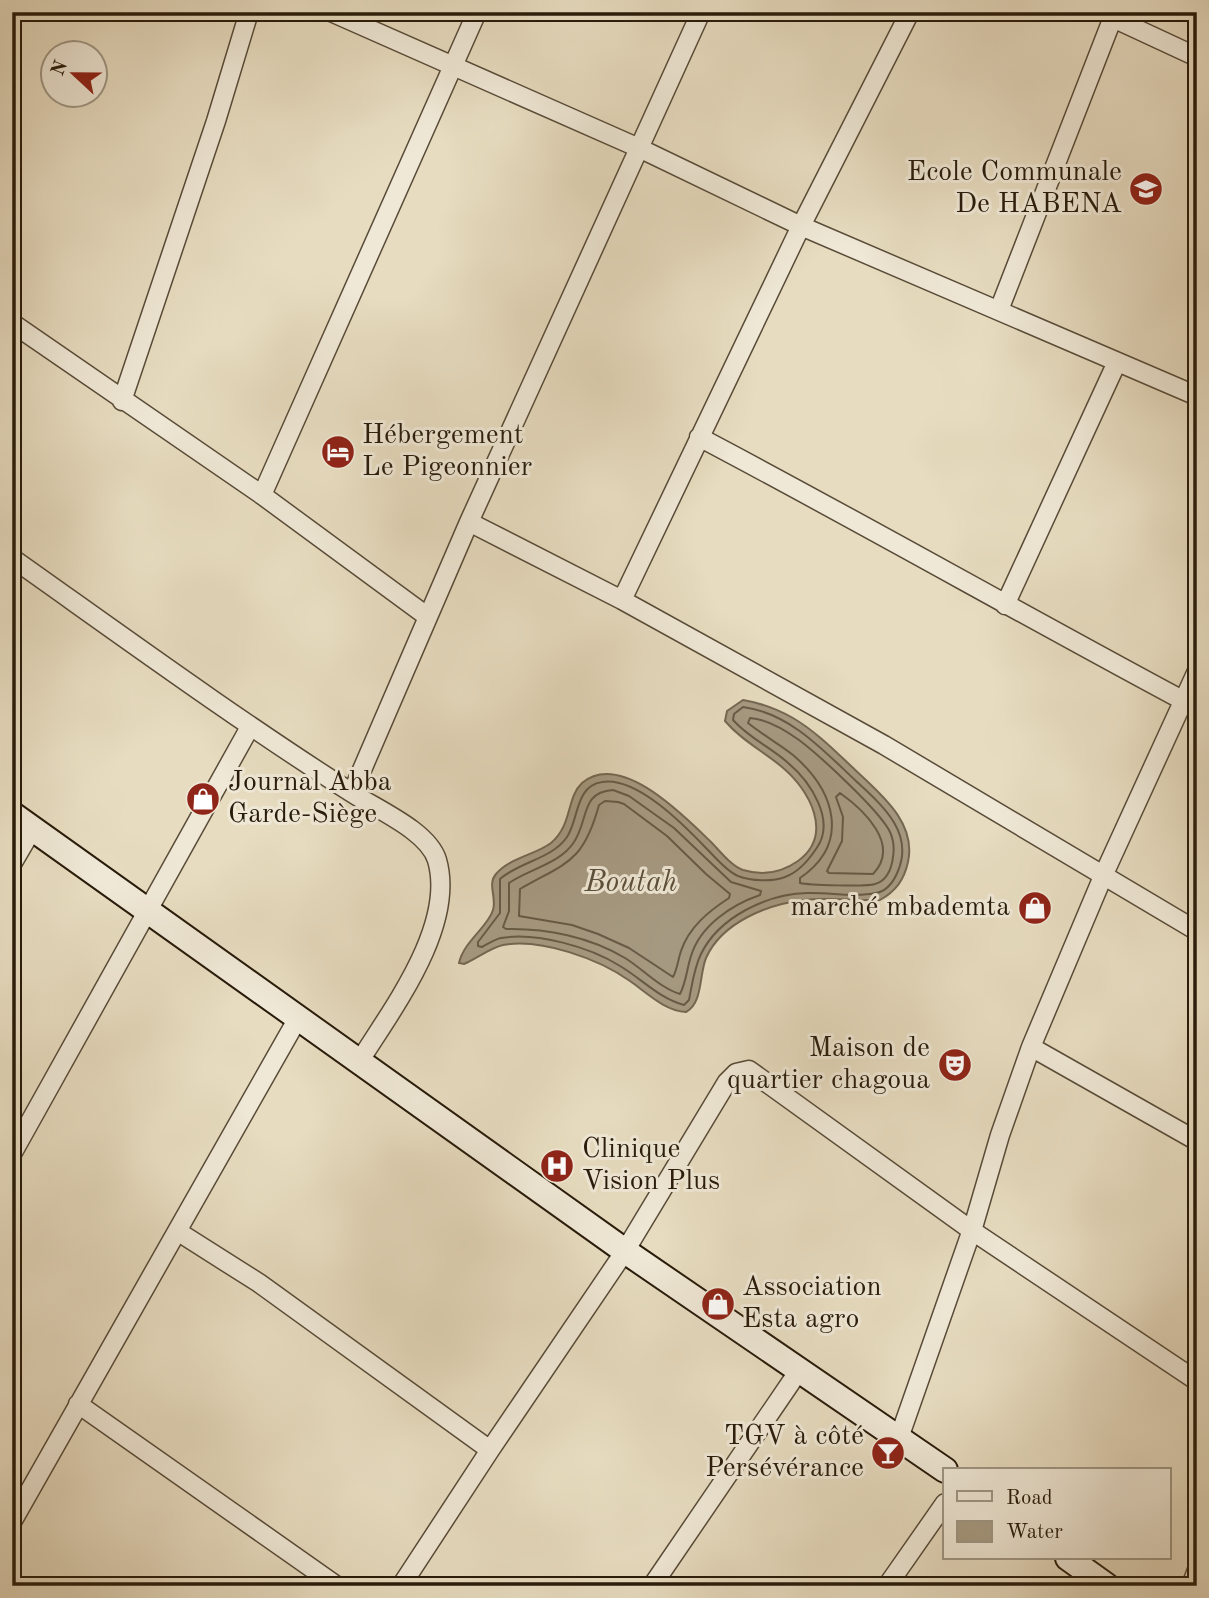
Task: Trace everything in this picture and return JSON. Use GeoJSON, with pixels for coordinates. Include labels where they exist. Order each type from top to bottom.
{"type":"FeatureCollection","features":[{"type":"Feature","properties":{"kind":"street"},"geometry":{"type":"LineString","coordinates":[[122,401],[249,12]]}},
{"type":"Feature","properties":{"kind":"street"},"geometry":{"type":"LineString","coordinates":[[331,12],[639,148],[802,226],[1197,396]]}},
{"type":"Feature","properties":{"kind":"street"},"geometry":{"type":"LineString","coordinates":[[262,495],[477,12]]}},
{"type":"Feature","properties":{"kind":"street"},"geometry":{"type":"LineString","coordinates":[[352,793],[469,522],[701,12]]}},
{"type":"Feature","properties":{"kind":"street"},"geometry":{"type":"LineString","coordinates":[[622,600],[802,226],[910,12]]}},
{"type":"Feature","properties":{"kind":"street"},"geometry":{"type":"LineString","coordinates":[[999,310],[1114,15],[1197,57]]}},
{"type":"Feature","properties":{"kind":"street"},"geometry":{"type":"LineString","coordinates":[[12,323],[262,495],[428,617]]}},
{"type":"Feature","properties":{"kind":"street"},"geometry":{"type":"LineString","coordinates":[[1005,605],[1117,362]]}},
{"type":"Feature","properties":{"kind":"street"},"geometry":{"type":"LineString","coordinates":[[699,437],[836,509],[1005,605],[1190,704]]}},
{"type":"Feature","properties":{"kind":"street"},"geometry":{"type":"LineString","coordinates":[[469,522],[622,600],[884,745],[1197,931]]}},
{"type":"Feature","properties":{"kind":"street"},"geometry":{"type":"LineString","coordinates":[[12,558],[250,727],[421,835],[433,849],[438,864],[437,916],[414,975],[359,1062]]}},
{"type":"Feature","properties":{"kind":"street"},"geometry":{"type":"LineString","coordinates":[[899,1438],[1031,1047],[1104,874],[1190,704],[1197,671]]}},
{"type":"Feature","properties":{"kind":"street"},"geometry":{"type":"LineString","coordinates":[[12,1154],[250,727]]}},
{"type":"Feature","properties":{"kind":"street"},"geometry":{"type":"LineString","coordinates":[[12,864],[22,821],[625,1251],[943,1470]]}},
{"type":"Feature","properties":{"kind":"street"},"geometry":{"type":"LineString","coordinates":[[12,1522],[298,1018]]}},
{"type":"Feature","properties":{"kind":"street"},"geometry":{"type":"LineString","coordinates":[[1031,1047],[1197,1141]]}},
{"type":"Feature","properties":{"kind":"street"},"geometry":{"type":"LineString","coordinates":[[401,1586],[625,1251],[727,1082],[736,1073],[749,1070],[971,1230],[1197,1381]]}},
{"type":"Feature","properties":{"kind":"street"},"geometry":{"type":"LineString","coordinates":[[177,1231],[259,1283],[490,1450]]}},
{"type":"Feature","properties":{"kind":"street"},"geometry":{"type":"LineString","coordinates":[[652,1586],[799,1372]]}},
{"type":"Feature","properties":{"kind":"street"},"geometry":{"type":"LineString","coordinates":[[78,1404],[337,1586]]}},
{"type":"Feature","properties":{"kind":"street"},"geometry":{"type":"LineString","coordinates":[[887,1586],[943,1506]]}},
{"type":"Feature","properties":{"kind":"street"},"geometry":{"type":"LineString","coordinates":[[1071,1560],[1107,1586]]}},
{"type":"Feature","properties":{"kind":"street"},"geometry":{"type":"LineString","coordinates":[[1191,1586],[1197,1570]]}},
{"type":"Feature","properties":{"kind":"water","name":"Boutah"},"geometry":{"type":"Polygon","coordinates":[[[743,700],[775,709],[809,729],[873,786],[893,808],[907,833],[909,847],[904,874],[891,893],[880,900],[824,899],[791,902],[748,917],[723,934],[713,945],[706,958],[695,1002],[686,1012],[664,1005],[602,965],[552,948],[503,945],[464,964],[459,963],[466,948],[493,910],[493,878],[508,864],[551,843],[563,828],[577,789],[582,783],[598,775],[615,775],[651,791],[685,818],[730,862],[743,870],[772,872],[798,861],[815,839],[814,813],[809,800],[792,777],[725,721],[727,711],[743,700]]]}},
{"type":"Feature","properties":{"kind":"place","name":"Ecole Communale De HABENA"},"geometry":{"type":"Point","coordinates":[1146,189]}},
{"type":"Feature","properties":{"kind":"place","name":"Hébergement Le Pigeonnier"},"geometry":{"type":"Point","coordinates":[338,452]}},
{"type":"Feature","properties":{"kind":"place","name":"Journal Abba Garde-Siège"},"geometry":{"type":"Point","coordinates":[203,799]}},
{"type":"Feature","properties":{"kind":"place","name":"marché mbademta"},"geometry":{"type":"Point","coordinates":[1035,908]}},
{"type":"Feature","properties":{"kind":"place","name":"Maison de quartier chagoua"},"geometry":{"type":"Point","coordinates":[955,1065]}},
{"type":"Feature","properties":{"kind":"place","name":"Clinique Vision Plus"},"geometry":{"type":"Point","coordinates":[557,1166]}},
{"type":"Feature","properties":{"kind":"place","name":"Association Esta agro"},"geometry":{"type":"Point","coordinates":[718,1304]}},
{"type":"Feature","properties":{"kind":"place","name":"TGV à côté Persévérance"},"geometry":{"type":"Point","coordinates":[888,1453]}}]}
